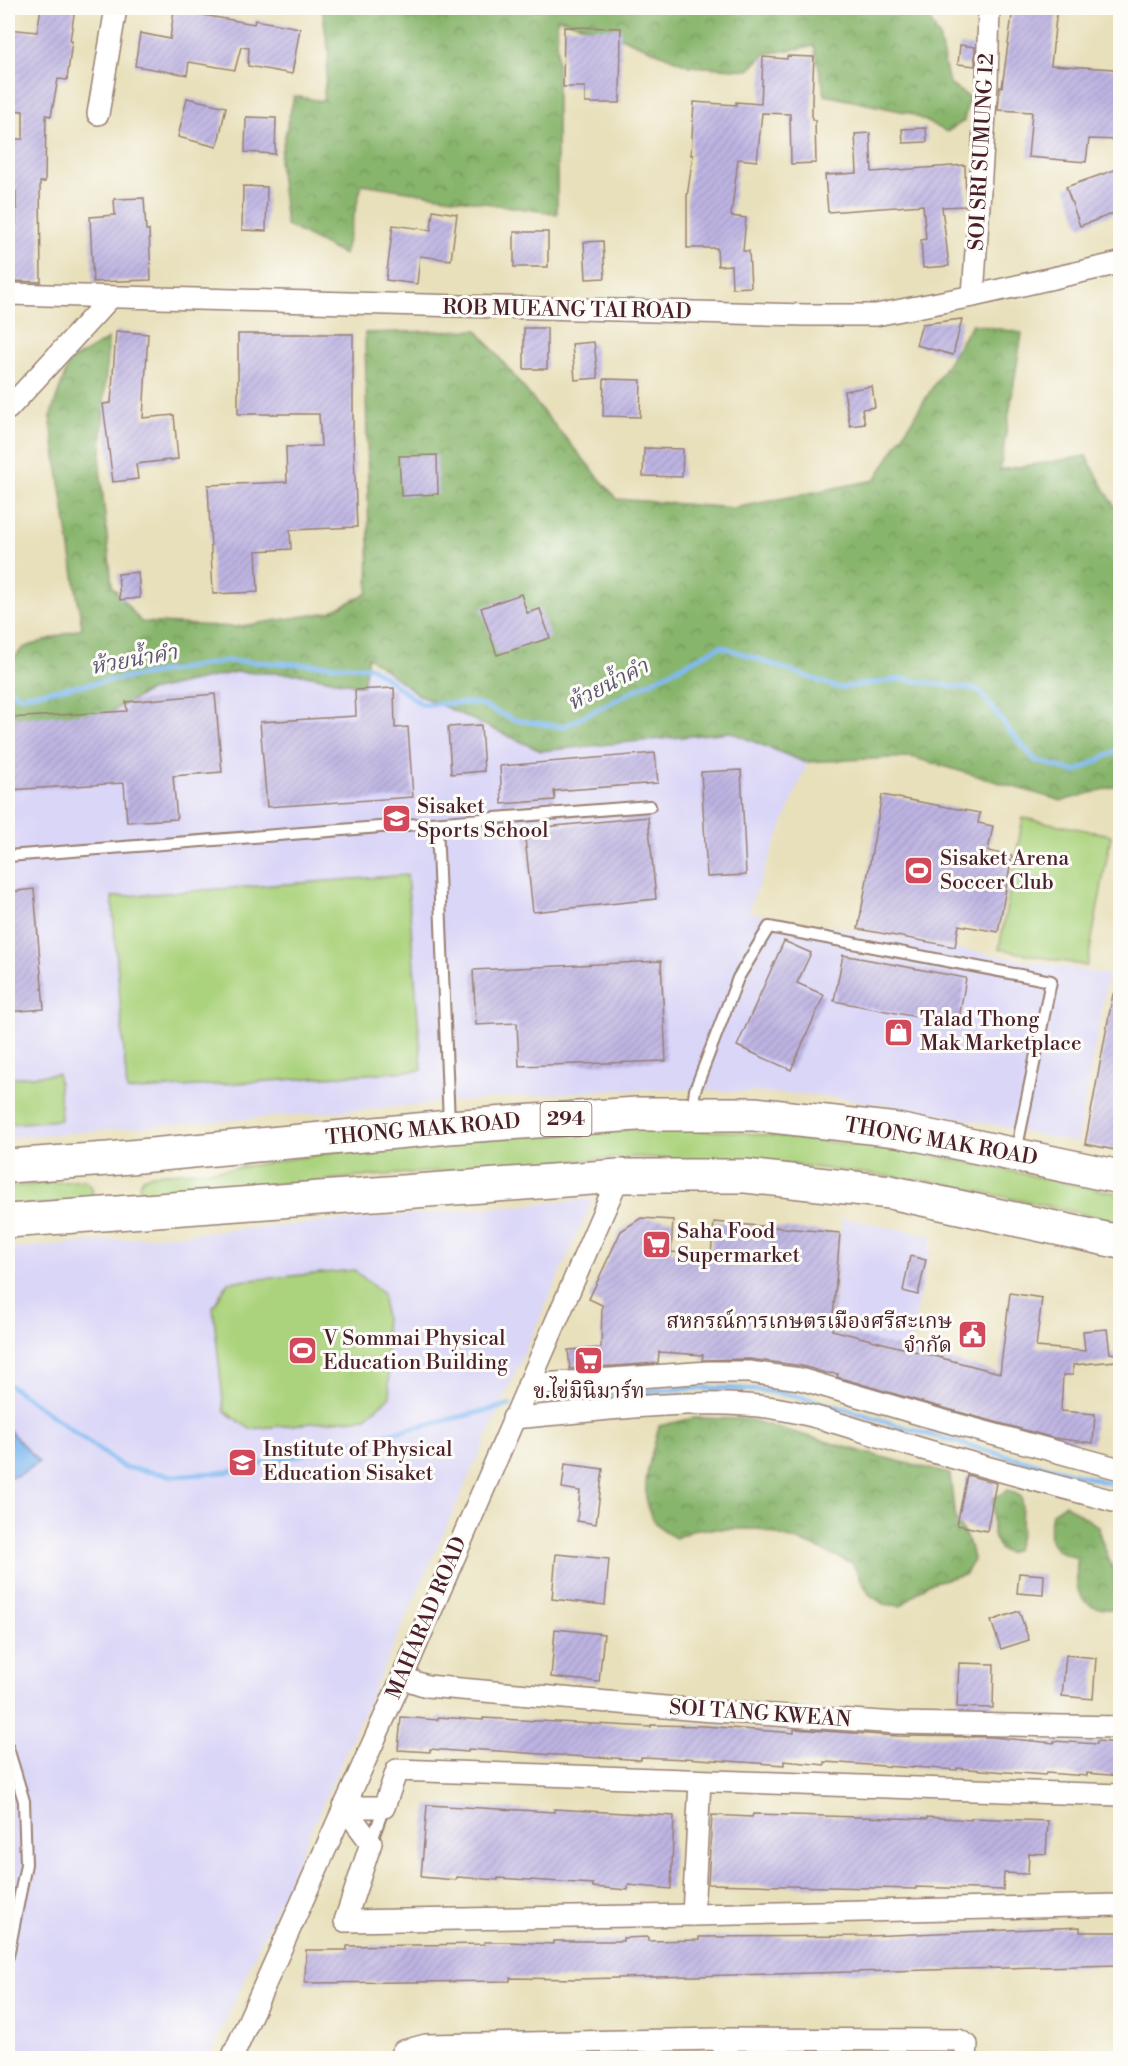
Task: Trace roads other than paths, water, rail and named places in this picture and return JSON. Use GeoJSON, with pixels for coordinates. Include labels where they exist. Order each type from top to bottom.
{"type":"FeatureCollection","features":[{"type":"Feature","properties":{"kind":"main road","name":"THONG MAK ROAD"},"geometry":{"type":"LineString","coordinates":[[8,1166],[108,1160],[449,1127],[637,1114],[692,1113],[754,1114],[897,1130],[1120,1177]]}},
{"type":"Feature","properties":{"kind":"main road"},"geometry":{"type":"LineString","coordinates":[[108,1160],[113,1212]]}},
{"type":"Feature","properties":{"kind":"main road"},"geometry":{"type":"LineString","coordinates":[[8,1221],[619,1176],[746,1176],[890,1192],[1120,1242]]}},
{"type":"Feature","properties":{"kind":"street"},"geometry":{"type":"LineString","coordinates":[[98,114],[116,8]]}},
{"type":"Feature","properties":{"kind":"street","name":"SOI SRI SUMUNG 12"},"geometry":{"type":"LineString","coordinates":[[973,296],[987,83],[989,8]]}},
{"type":"Feature","properties":{"kind":"street","name":"ROB MUEANG TAI ROAD"},"geometry":{"type":"LineString","coordinates":[[8,294],[876,315],[1120,263]]}},
{"type":"Feature","properties":{"kind":"street"},"geometry":{"type":"LineString","coordinates":[[8,409],[111,297]]}},
{"type":"Feature","properties":{"kind":"street","name":"MAHARAD ROAD"},"geometry":{"type":"LineString","coordinates":[[232,2058],[402,1678],[619,1176]]}},
{"type":"Feature","properties":{"kind":"street"},"geometry":{"type":"LineString","coordinates":[[528,1384],[650,1374],[708,1372],[749,1372],[800,1379],[1120,1469]]}},
{"type":"Feature","properties":{"kind":"street"},"geometry":{"type":"LineString","coordinates":[[513,1418],[709,1404],[747,1405],[794,1411],[910,1446],[1120,1503]]}},
{"type":"Feature","properties":{"kind":"street","name":"SOI TANG KWEAN"},"geometry":{"type":"LineString","coordinates":[[402,1678],[427,1686],[699,1710],[897,1723],[1120,1727]]}},
{"type":"Feature","properties":{"kind":"street"},"geometry":{"type":"LineString","coordinates":[[344,1807],[384,1808],[397,1770],[1120,1795]]}},
{"type":"Feature","properties":{"kind":"street"},"geometry":{"type":"LineString","coordinates":[[693,1916],[700,1781]]}},
{"type":"Feature","properties":{"kind":"street"},"geometry":{"type":"LineString","coordinates":[[344,1807],[372,1843],[345,1921],[693,1916],[1120,1905]]}},
{"type":"Feature","properties":{"kind":"street"},"geometry":{"type":"LineString","coordinates":[[719,2038],[730,2058]]}},
{"type":"Feature","properties":{"kind":"street"},"geometry":{"type":"LineString","coordinates":[[399,2058],[402,2051],[586,2050],[719,2038],[958,2040],[967,2045],[964,2058]]}},
{"type":"Feature","properties":{"kind":"lane"},"geometry":{"type":"LineString","coordinates":[[8,856],[650,806]]}},
{"type":"Feature","properties":{"kind":"lane"},"geometry":{"type":"LineString","coordinates":[[437,824],[449,1127]]}},
{"type":"Feature","properties":{"kind":"lane"},"geometry":{"type":"LineString","coordinates":[[692,1113],[695,1090],[738,978],[769,927],[1051,981],[1015,1155]]}},
{"type":"Feature","properties":{"kind":"lane"},"geometry":{"type":"LineString","coordinates":[[8,1749],[24,1801],[27,1864],[8,1956]]}},
{"type":"Feature","properties":{"kind":"lane"},"geometry":{"type":"LineString","coordinates":[[372,1843],[384,1808]]}},
{"type":"Feature","properties":{"kind":"water"},"geometry":{"type":"Polygon","coordinates":[[[8,1429],[39,1462],[19,1475],[8,1477],[8,1429]]]}},
{"type":"Feature","properties":{"kind":"waterway","name":"ห้วยน้ำคำ"},"geometry":{"type":"LineString","coordinates":[[8,686],[18,696],[227,661],[371,667],[421,704],[477,703],[515,720],[563,727],[721,646],[839,688],[901,679],[979,690],[1007,728],[1035,760],[1075,772],[1120,749]]}},
{"type":"Feature","properties":{"kind":"waterway"},"geometry":{"type":"LineString","coordinates":[[8,1384],[123,1467],[174,1476],[227,1472],[510,1405]]}},
{"type":"Feature","properties":{"kind":"waterway"},"geometry":{"type":"LineString","coordinates":[[550,1401],[704,1388],[755,1390],[796,1396],[965,1445],[1120,1486]]}},
{"type":"Feature","properties":{"kind":"place","name":"Sisaket Sports School"},"geometry":{"type":"Point","coordinates":[396,819]}},
{"type":"Feature","properties":{"kind":"place","name":"Sisaket Arena Soccer Club"},"geometry":{"type":"Point","coordinates":[919,871]}},
{"type":"Feature","properties":{"kind":"place","name":"Talad Thong Mak Marketplace"},"geometry":{"type":"Point","coordinates":[899,1032]}},
{"type":"Feature","properties":{"kind":"place","name":"Saha Food Supermarket"},"geometry":{"type":"Point","coordinates":[656,1244]}},
{"type":"Feature","properties":{"kind":"place","name":"สหกรณ์การเกษตรเมืองศรีสะเกษ จำกัด"},"geometry":{"type":"Point","coordinates":[973,1334]}},
{"type":"Feature","properties":{"kind":"place","name":"V Sommai Physical Education Building"},"geometry":{"type":"Point","coordinates":[302,1351]}},
{"type":"Feature","properties":{"kind":"place","name":"ข.ไข่มินิมาร์ท"},"geometry":{"type":"Point","coordinates":[589,1361]}},
{"type":"Feature","properties":{"kind":"place","name":"Institute of Physical Education Sisaket"},"geometry":{"type":"Point","coordinates":[242,1462]}}]}
